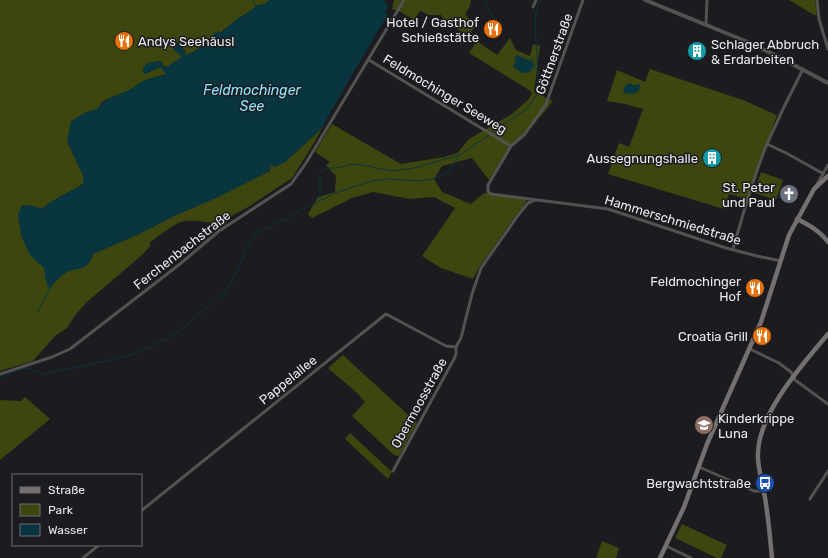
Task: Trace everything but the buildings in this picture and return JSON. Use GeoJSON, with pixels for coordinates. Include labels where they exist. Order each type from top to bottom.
{"type":"FeatureCollection","features":[{"type":"Feature","properties":{"kind":"main road"},"geometry":{"type":"LineString","coordinates":[[660,558],[686,502],[717,421],[761,322],[789,235],[814,189],[828,176]]}},
{"type":"Feature","properties":{"kind":"main road"},"geometry":{"type":"LineString","coordinates":[[797,219],[815,229],[828,242]]}},
{"type":"Feature","properties":{"kind":"main road"},"geometry":{"type":"LineString","coordinates":[[772,558],[764,491],[758,458],[758,445],[771,411],[778,399],[794,376],[828,334]]}},
{"type":"Feature","properties":{"kind":"street","name":"Ferchenbachstraße"},"geometry":{"type":"LineString","coordinates":[[0,374],[70,350],[219,231],[291,184],[303,169],[404,0]]}},
{"type":"Feature","properties":{"kind":"street"},"geometry":{"type":"LineString","coordinates":[[533,7],[536,0]]}},
{"type":"Feature","properties":{"kind":"street","name":"Göttnerstraße"},"geometry":{"type":"LineString","coordinates":[[488,191],[488,185],[511,146],[525,134],[549,98],[583,0]]}},
{"type":"Feature","properties":{"kind":"street"},"geometry":{"type":"LineString","coordinates":[[645,0],[743,40],[803,69],[828,83]]}},
{"type":"Feature","properties":{"kind":"street"},"geometry":{"type":"LineString","coordinates":[[706,25],[707,0]]}},
{"type":"Feature","properties":{"kind":"street"},"geometry":{"type":"LineString","coordinates":[[817,0],[819,19],[828,49]]}},
{"type":"Feature","properties":{"kind":"street","name":"Feldmochinger Seeweg"},"geometry":{"type":"LineString","coordinates":[[369,60],[511,146]]}},
{"type":"Feature","properties":{"kind":"street"},"geometry":{"type":"LineString","coordinates":[[733,249],[744,211],[767,144],[803,69]]}},
{"type":"Feature","properties":{"kind":"street"},"geometry":{"type":"LineString","coordinates":[[767,144],[822,173]]}},
{"type":"Feature","properties":{"kind":"street"},"geometry":{"type":"LineString","coordinates":[[814,189],[828,165]]}},
{"type":"Feature","properties":{"kind":"street","name":"Hammerschmiedstraße"},"geometry":{"type":"LineString","coordinates":[[488,191],[491,194],[608,209],[733,249],[781,261]]}},
{"type":"Feature","properties":{"kind":"street","name":"Obermoosstraße"},"geometry":{"type":"LineString","coordinates":[[393,471],[454,359],[456,347],[461,338],[472,294],[481,268],[528,203],[537,200]]}},
{"type":"Feature","properties":{"kind":"street","name":"Pappelallee"},"geometry":{"type":"LineString","coordinates":[[142,510],[386,314],[446,346],[456,347]]}},
{"type":"Feature","properties":{"kind":"street"},"geometry":{"type":"LineString","coordinates":[[750,349],[779,363],[794,376],[795,380],[828,404]]}},
{"type":"Feature","properties":{"kind":"street"},"geometry":{"type":"LineString","coordinates":[[699,467],[754,491],[764,491]]}},
{"type":"Feature","properties":{"kind":"street"},"geometry":{"type":"LineString","coordinates":[[810,499],[828,471]]}},
{"type":"Feature","properties":{"kind":"street"},"geometry":{"type":"LineString","coordinates":[[83,558],[98,546]]}},
{"type":"Feature","properties":{"kind":"street"},"geometry":{"type":"LineString","coordinates":[[666,546],[691,558]]}},
{"type":"Feature","properties":{"kind":"green space"},"geometry":{"type":"Polygon","coordinates":[[[0,0],[270,0],[265,4],[255,6],[252,10],[236,20],[220,33],[214,35],[216,38],[193,52],[186,55],[184,49],[183,57],[167,67],[163,66],[161,61],[144,74],[161,67],[167,74],[145,80],[128,91],[102,102],[98,109],[86,112],[67,141],[83,175],[83,184],[49,203],[42,209],[37,207],[93,254],[218,197],[270,171],[271,165],[285,162],[321,129],[325,123],[292,178],[233,215],[225,224],[221,226],[207,222],[185,221],[170,228],[149,243],[151,245],[143,254],[87,302],[76,314],[67,328],[56,335],[33,361],[0,371],[0,0]]]}},
{"type":"Feature","properties":{"kind":"green space"},"geometry":{"type":"Polygon","coordinates":[[[394,0],[471,0],[470,6],[465,14],[473,23],[474,28],[471,32],[464,33],[445,22],[441,15],[429,15],[420,11],[414,20],[399,11],[392,9],[394,0]]]}},
{"type":"Feature","properties":{"kind":"green space"},"geometry":{"type":"Polygon","coordinates":[[[789,0],[815,0],[817,15],[814,15],[789,0]]]}},
{"type":"Feature","properties":{"kind":"green space"},"geometry":{"type":"Polygon","coordinates":[[[510,38],[516,50],[530,56],[533,44],[540,46],[534,92],[553,101],[526,134],[510,145],[489,180],[472,158],[442,166],[434,179],[442,192],[471,204],[483,194],[488,192],[526,200],[478,269],[473,279],[441,268],[422,256],[455,208],[434,197],[409,199],[373,192],[352,198],[312,218],[308,214],[318,197],[335,192],[336,176],[326,165],[330,162],[315,152],[332,124],[401,164],[444,157],[457,153],[469,139],[512,114],[529,99],[532,93],[469,53],[477,41],[497,55],[510,38]]]}},
{"type":"Feature","properties":{"kind":"green space"},"geometry":{"type":"Polygon","coordinates":[[[650,69],[743,100],[777,115],[747,199],[729,194],[724,209],[608,174],[619,143],[629,147],[643,109],[607,101],[617,70],[645,82],[650,69]]]}},
{"type":"Feature","properties":{"kind":"green space"},"geometry":{"type":"Polygon","coordinates":[[[761,172],[783,180],[776,200],[754,193],[761,172]]]}},
{"type":"Feature","properties":{"kind":"green space"},"geometry":{"type":"Polygon","coordinates":[[[343,355],[417,423],[399,456],[394,455],[352,416],[365,402],[356,392],[328,368],[343,355]]]}},
{"type":"Feature","properties":{"kind":"green space"},"geometry":{"type":"Polygon","coordinates":[[[25,397],[50,419],[0,460],[0,400],[21,401],[25,397]]]}},
{"type":"Feature","properties":{"kind":"green space"},"geometry":{"type":"Polygon","coordinates":[[[350,433],[392,472],[388,479],[345,439],[350,433]]]}},
{"type":"Feature","properties":{"kind":"green space"},"geometry":{"type":"Polygon","coordinates":[[[682,524],[727,545],[721,558],[717,558],[675,538],[682,524]]]}},
{"type":"Feature","properties":{"kind":"green space"},"geometry":{"type":"Polygon","coordinates":[[[602,541],[619,548],[616,558],[596,558],[602,541]]]}},
{"type":"Feature","properties":{"kind":"water","name":"Feldmochinger See"},"geometry":{"type":"Polygon","coordinates":[[[270,0],[383,0],[387,4],[388,8],[385,11],[387,16],[321,129],[285,162],[275,167],[271,165],[270,171],[218,197],[93,254],[91,261],[86,266],[80,269],[71,270],[59,278],[50,288],[48,287],[44,268],[30,255],[21,236],[18,215],[22,205],[34,206],[42,209],[49,203],[83,184],[83,175],[67,141],[71,121],[86,112],[98,109],[108,99],[129,90],[144,81],[166,74],[161,67],[144,74],[142,70],[147,63],[161,61],[163,66],[167,67],[182,57],[172,46],[175,42],[181,44],[186,55],[193,52],[216,38],[213,34],[219,31],[221,33],[236,20],[252,10],[255,6],[265,4],[270,0]]]}},
{"type":"Feature","properties":{"kind":"water"},"geometry":{"type":"Polygon","coordinates":[[[517,55],[531,61],[534,66],[530,72],[522,73],[513,67],[516,60],[514,58],[517,55]]]}},
{"type":"Feature","properties":{"kind":"water"},"geometry":{"type":"Polygon","coordinates":[[[630,83],[634,86],[638,84],[640,85],[639,91],[633,94],[624,93],[625,86],[630,83]]]}},
{"type":"Feature","properties":{"kind":"waterway"},"geometry":{"type":"LineString","coordinates":[[253,0],[256,5]]}},
{"type":"Feature","properties":{"kind":"waterway"},"geometry":{"type":"LineString","coordinates":[[485,0],[487,8],[500,26]]}},
{"type":"Feature","properties":{"kind":"waterway"},"geometry":{"type":"LineString","coordinates":[[492,132],[527,109],[536,96],[538,72],[535,23],[536,12],[540,0]]}},
{"type":"Feature","properties":{"kind":"waterway"},"geometry":{"type":"LineString","coordinates":[[531,58],[537,70]]}},
{"type":"Feature","properties":{"kind":"waterway"},"geometry":{"type":"LineString","coordinates":[[0,377],[27,368],[45,374],[132,355],[177,333],[225,292],[236,274],[248,245],[257,233],[335,193],[372,181],[388,179],[419,181],[433,179],[448,172],[460,155],[490,134]]}},
{"type":"Feature","properties":{"kind":"waterway"},"geometry":{"type":"LineString","coordinates":[[320,199],[320,172],[327,168],[338,168],[350,164],[393,171],[414,168],[459,155]]}},
{"type":"Feature","properties":{"kind":"waterway"},"geometry":{"type":"LineString","coordinates":[[37,313],[50,288]]}},
{"type":"Feature","properties":{"kind":"place","name":"Hotel / Gasthof Schießstätte"},"geometry":{"type":"Point","coordinates":[493,29]}},
{"type":"Feature","properties":{"kind":"place","name":"Andys Seehäusl"},"geometry":{"type":"Point","coordinates":[124,41]}},
{"type":"Feature","properties":{"kind":"place","name":"Schlager Abbruch & Erdarbeiten"},"geometry":{"type":"Point","coordinates":[697,51]}},
{"type":"Feature","properties":{"kind":"place","name":"Aussegnungshalle"},"geometry":{"type":"Point","coordinates":[712,158]}},
{"type":"Feature","properties":{"kind":"place","name":"St. Peter und Paul"},"geometry":{"type":"Point","coordinates":[789,194]}},
{"type":"Feature","properties":{"kind":"place","name":"Feldmochinger Hof"},"geometry":{"type":"Point","coordinates":[755,288]}},
{"type":"Feature","properties":{"kind":"place","name":"Croatia Grill"},"geometry":{"type":"Point","coordinates":[762,336]}},
{"type":"Feature","properties":{"kind":"place","name":"Kinderkrippe Luna"},"geometry":{"type":"Point","coordinates":[704,425]}},
{"type":"Feature","properties":{"kind":"place","name":"Bergwachtstraße"},"geometry":{"type":"Point","coordinates":[765,483]}}]}
